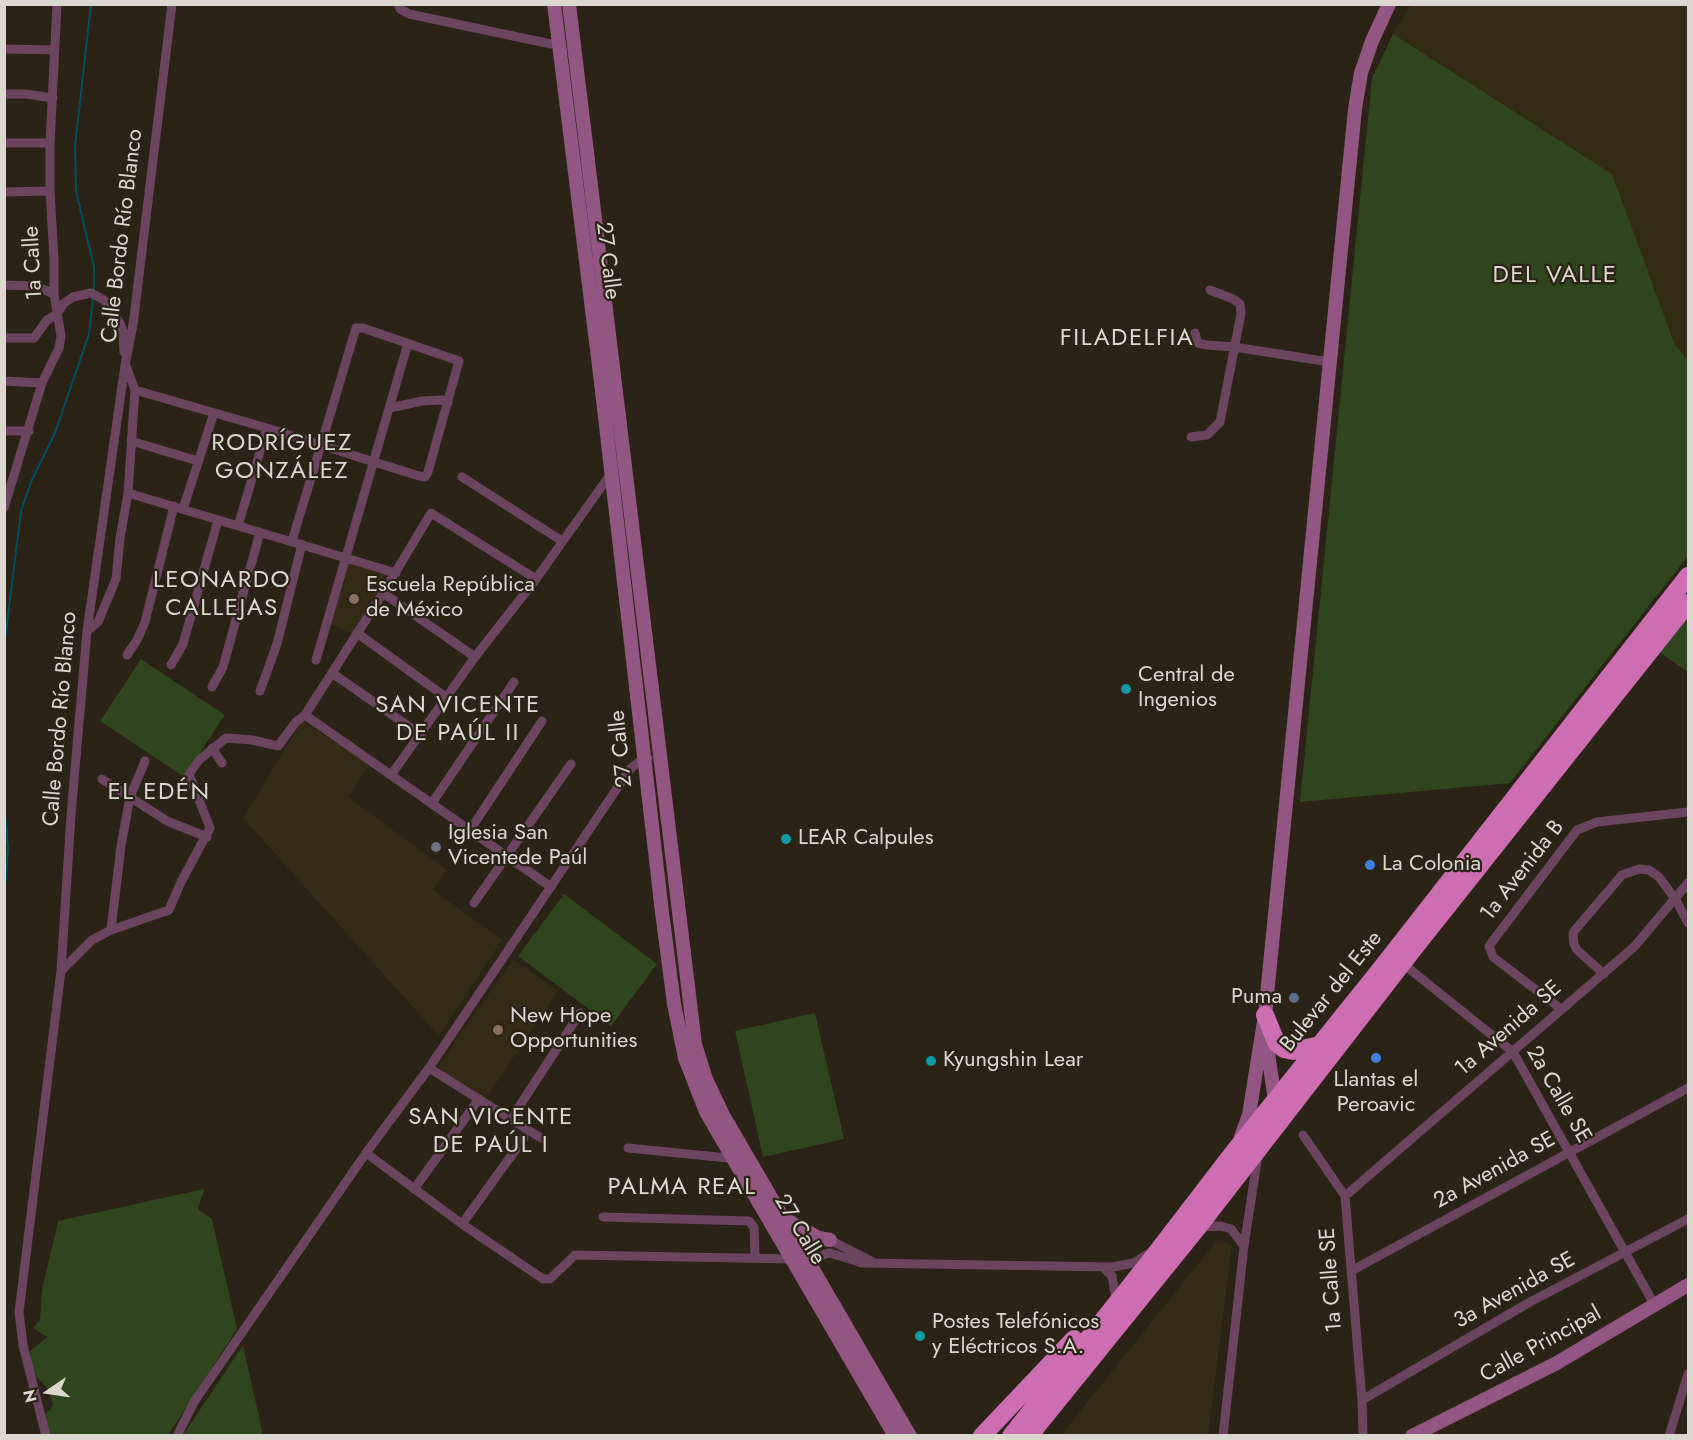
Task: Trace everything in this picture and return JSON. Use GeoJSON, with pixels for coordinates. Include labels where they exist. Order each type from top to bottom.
{"type":"FeatureCollection","features":[{"type":"Feature","properties":{"kind":"highway","name":"Bulevar del Este"},"geometry":{"type":"LineString","coordinates":[[1011,1436],[1168,1264],[1198,1227],[1278,1124],[1380,970],[1689,576]]}},
{"type":"Feature","properties":{"kind":"highway","name":"Bulevar del Este"},"geometry":{"type":"LineString","coordinates":[[1029,1436],[1166,1240],[1233,1153],[1275,1102],[1326,1049],[1402,963],[1689,603]]}},
{"type":"Feature","properties":{"kind":"highway"},"geometry":{"type":"LineString","coordinates":[[1265,1021],[1277,1044],[1284,1049],[1293,1051],[1326,1049]]}},
{"type":"Feature","properties":{"kind":"highway"},"geometry":{"type":"LineString","coordinates":[[982,1436],[990,1425],[1024,1393],[1148,1254],[1166,1240]]}},
{"type":"Feature","properties":{"kind":"highway"},"geometry":{"type":"LineString","coordinates":[[1039,1436],[1109,1346],[1168,1264]]}},
{"type":"Feature","properties":{"kind":"highway"},"geometry":{"type":"LineString","coordinates":[[992,1436],[1024,1393]]}},
{"type":"Feature","properties":{"kind":"street","name":"1a Calle"},"geometry":{"type":"LineString","coordinates":[[4,508],[42,383],[59,348],[60,322],[56,315],[54,294],[50,191],[57,4]]}},
{"type":"Feature","properties":{"kind":"street","name":"Calle Bordo Río Blanco"},"geometry":{"type":"LineString","coordinates":[[46,1436],[23,1345],[20,1312],[61,971],[87,631],[125,365],[133,325],[172,4]]}},
{"type":"Feature","properties":{"kind":"street"},"geometry":{"type":"LineString","coordinates":[[398,4],[400,9],[409,15],[551,44]]}},
{"type":"Feature","properties":{"kind":"street","name":"27 Calle"},"geometry":{"type":"LineString","coordinates":[[554,4],[674,1004],[723,1116],[781,1216],[801,1260],[895,1436]]}},
{"type":"Feature","properties":{"kind":"street","name":"27 Calle"},"geometry":{"type":"LineString","coordinates":[[569,4],[659,754],[688,1038],[689,1072],[706,1112],[764,1212],[801,1260],[910,1436]]}},
{"type":"Feature","properties":{"kind":"street"},"geometry":{"type":"LineString","coordinates":[[1233,1153],[1249,1115],[1265,1021],[1355,109],[1361,72],[1389,4]]}},
{"type":"Feature","properties":{"kind":"street"},"geometry":{"type":"LineString","coordinates":[[4,49],[55,50]]}},
{"type":"Feature","properties":{"kind":"street"},"geometry":{"type":"LineString","coordinates":[[4,94],[53,98]]}},
{"type":"Feature","properties":{"kind":"street"},"geometry":{"type":"LineString","coordinates":[[4,143],[50,143]]}},
{"type":"Feature","properties":{"kind":"street"},"geometry":{"type":"LineString","coordinates":[[575,177],[590,180]]}},
{"type":"Feature","properties":{"kind":"street"},"geometry":{"type":"LineString","coordinates":[[4,192],[50,191]]}},
{"type":"Feature","properties":{"kind":"street"},"geometry":{"type":"LineString","coordinates":[[4,285],[34,286],[54,294]]}},
{"type":"Feature","properties":{"kind":"street"},"geometry":{"type":"LineString","coordinates":[[1191,437],[1207,435],[1220,422],[1241,314],[1240,304],[1210,290]]}},
{"type":"Feature","properties":{"kind":"street"},"geometry":{"type":"LineString","coordinates":[[4,338],[34,338],[47,320],[56,315],[64,303],[73,297],[91,292],[111,309],[123,331],[125,365],[135,390],[128,493],[116,579],[98,622],[87,631]]}},
{"type":"Feature","properties":{"kind":"street"},"geometry":{"type":"LineString","coordinates":[[135,390],[267,428],[321,445],[374,462],[425,477],[459,361],[363,328],[356,328],[321,445],[292,541]]}},
{"type":"Feature","properties":{"kind":"street"},"geometry":{"type":"LineString","coordinates":[[1195,333],[1198,343],[1330,362]]}},
{"type":"Feature","properties":{"kind":"street"},"geometry":{"type":"LineString","coordinates":[[316,660],[408,343]]}},
{"type":"Feature","properties":{"kind":"street"},"geometry":{"type":"LineString","coordinates":[[4,381],[42,383]]}},
{"type":"Feature","properties":{"kind":"street"},"geometry":{"type":"LineString","coordinates":[[390,408],[422,401],[442,400],[448,403]]}},
{"type":"Feature","properties":{"kind":"street"},"geometry":{"type":"LineString","coordinates":[[127,655],[145,622],[178,508],[198,461],[214,413]]}},
{"type":"Feature","properties":{"kind":"street"},"geometry":{"type":"LineString","coordinates":[[238,526],[267,428]]}},
{"type":"Feature","properties":{"kind":"street"},"geometry":{"type":"LineString","coordinates":[[4,430],[29,431]]}},
{"type":"Feature","properties":{"kind":"street"},"geometry":{"type":"LineString","coordinates":[[131,441],[198,461]]}},
{"type":"Feature","properties":{"kind":"street"},"geometry":{"type":"LineString","coordinates":[[391,775],[475,657],[536,579],[623,456]]}},
{"type":"Feature","properties":{"kind":"street"},"geometry":{"type":"LineString","coordinates":[[462,477],[562,541]]}},
{"type":"Feature","properties":{"kind":"street"},"geometry":{"type":"LineString","coordinates":[[128,493],[396,573]]}},
{"type":"Feature","properties":{"kind":"street"},"geometry":{"type":"LineString","coordinates":[[61,971],[92,940],[111,930],[169,910],[181,882],[207,837],[210,825],[189,776],[199,759],[226,738],[252,740],[278,746],[296,722],[305,715],[396,573],[431,513],[536,579]]}},
{"type":"Feature","properties":{"kind":"street"},"geometry":{"type":"LineString","coordinates":[[171,665],[183,644],[218,520]]}},
{"type":"Feature","properties":{"kind":"street"},"geometry":{"type":"LineString","coordinates":[[212,687],[223,667],[260,532]]}},
{"type":"Feature","properties":{"kind":"street"},"geometry":{"type":"LineString","coordinates":[[260,691],[277,644],[302,544]]}},
{"type":"Feature","properties":{"kind":"street"},"geometry":{"type":"LineString","coordinates":[[383,593],[475,657]]}},
{"type":"Feature","properties":{"kind":"street"},"geometry":{"type":"LineString","coordinates":[[357,633],[447,698]]}},
{"type":"Feature","properties":{"kind":"street"},"geometry":{"type":"LineString","coordinates":[[332,673],[421,735]]}},
{"type":"Feature","properties":{"kind":"street"},"geometry":{"type":"LineString","coordinates":[[432,804],[514,682]]}},
{"type":"Feature","properties":{"kind":"street"},"geometry":{"type":"LineString","coordinates":[[305,715],[552,887]]}},
{"type":"Feature","properties":{"kind":"street"},"geometry":{"type":"LineString","coordinates":[[470,830],[542,721]]}},
{"type":"Feature","properties":{"kind":"street"},"geometry":{"type":"LineString","coordinates":[[212,748],[222,763]]}},
{"type":"Feature","properties":{"kind":"street"},"geometry":{"type":"LineString","coordinates":[[177,1436],[194,1402],[366,1153],[429,1068],[630,769],[645,759],[659,754]]}},
{"type":"Feature","properties":{"kind":"street"},"geometry":{"type":"LineString","coordinates":[[111,930],[121,846],[130,797],[145,760]]}},
{"type":"Feature","properties":{"kind":"street"},"geometry":{"type":"LineString","coordinates":[[474,903],[572,764]]}},
{"type":"Feature","properties":{"kind":"street"},"geometry":{"type":"LineString","coordinates":[[102,779],[167,821],[207,837]]}},
{"type":"Feature","properties":{"kind":"street","name":"1a Avenida B"},"geometry":{"type":"LineString","coordinates":[[1561,1009],[1493,957],[1489,946],[1577,830],[1597,822],[1689,812]]}},
{"type":"Feature","properties":{"kind":"street"},"geometry":{"type":"LineString","coordinates":[[1604,974],[1577,950],[1573,934],[1617,879],[1633,871],[1648,870],[1659,877],[1689,923]]}},
{"type":"Feature","properties":{"kind":"street","name":"1a Avenida SE"},"geometry":{"type":"LineString","coordinates":[[1345,1196],[1634,947],[1689,883]]}},
{"type":"Feature","properties":{"kind":"street","name":"2a Calle SE"},"geometry":{"type":"LineString","coordinates":[[1402,963],[1513,1052],[1654,1304]]}},
{"type":"Feature","properties":{"kind":"street"},"geometry":{"type":"LineString","coordinates":[[511,1119],[580,1013]]}},
{"type":"Feature","properties":{"kind":"street"},"geometry":{"type":"LineString","coordinates":[[1265,1021],[1278,1124]]}},
{"type":"Feature","properties":{"kind":"street"},"geometry":{"type":"LineString","coordinates":[[429,1068],[541,1138]]}},
{"type":"Feature","properties":{"kind":"street"},"geometry":{"type":"LineString","coordinates":[[689,1072],[704,1073]]}},
{"type":"Feature","properties":{"kind":"street","name":"2a Avenida SE"},"geometry":{"type":"LineString","coordinates":[[1351,1271],[1689,1088]]}},
{"type":"Feature","properties":{"kind":"street"},"geometry":{"type":"LineString","coordinates":[[414,1189],[479,1099]]}},
{"type":"Feature","properties":{"kind":"street","name":"1a Calle SE"},"geometry":{"type":"LineString","coordinates":[[1302,1135],[1345,1196],[1363,1436]]}},
{"type":"Feature","properties":{"kind":"street"},"geometry":{"type":"LineString","coordinates":[[462,1224],[524,1138]]}},
{"type":"Feature","properties":{"kind":"street"},"geometry":{"type":"LineString","coordinates":[[1223,1436],[1244,1246],[1260,1147]]}},
{"type":"Feature","properties":{"kind":"street"},"geometry":{"type":"LineString","coordinates":[[628,1148],[749,1160]]}},
{"type":"Feature","properties":{"kind":"street"},"geometry":{"type":"LineString","coordinates":[[366,1153],[462,1224],[543,1279],[549,1279],[575,1255],[801,1260],[830,1253],[854,1262],[1103,1267],[1130,1264],[1148,1254]]}},
{"type":"Feature","properties":{"kind":"street"},"geometry":{"type":"LineString","coordinates":[[603,1216],[748,1221],[754,1227],[755,1258]]}},
{"type":"Feature","properties":{"kind":"street"},"geometry":{"type":"LineString","coordinates":[[781,1216],[819,1238],[830,1240],[875,1263]]}},
{"type":"Feature","properties":{"kind":"street","name":"3a Avenida SE"},"geometry":{"type":"LineString","coordinates":[[1362,1400],[1530,1302],[1689,1219]]}},
{"type":"Feature","properties":{"kind":"street"},"geometry":{"type":"LineString","coordinates":[[1198,1227],[1221,1226],[1231,1229],[1244,1246]]}},
{"type":"Feature","properties":{"kind":"street"},"geometry":{"type":"LineString","coordinates":[[801,1260],[830,1240]]}},
{"type":"Feature","properties":{"kind":"street"},"geometry":{"type":"LineString","coordinates":[[1103,1267],[1112,1276],[1114,1294]]}},
{"type":"Feature","properties":{"kind":"street","name":"Calle Principal"},"geometry":{"type":"LineString","coordinates":[[1412,1436],[1555,1364],[1689,1285]]}},
{"type":"Feature","properties":{"kind":"street"},"geometry":{"type":"LineString","coordinates":[[1670,1436],[1689,1374]]}},
{"type":"Feature","properties":{"kind":"shaded area"},"geometry":{"type":"Polygon","coordinates":[[[1411,5],[1688,5],[1688,360],[1675,345],[1612,174],[1393,34],[1411,5]]]}},
{"type":"Feature","properties":{"kind":"shaded area","name":"Escuela República de México"},"geometry":{"type":"Polygon","coordinates":[[[346,560],[387,574],[352,634],[328,623],[346,560]]]}},
{"type":"Feature","properties":{"kind":"shaded area"},"geometry":{"type":"Polygon","coordinates":[[[302,721],[370,764],[348,797],[447,870],[433,890],[502,940],[439,1036],[243,818],[302,721]]]}},
{"type":"Feature","properties":{"kind":"shaded area","name":"New Hope Opportunities"},"geometry":{"type":"Polygon","coordinates":[[[513,959],[558,991],[485,1100],[436,1069],[513,959]]]}},
{"type":"Feature","properties":{"kind":"shaded area"},"geometry":{"type":"Polygon","coordinates":[[[1218,1239],[1232,1245],[1208,1435],[1061,1435],[1218,1239]]]}},
{"type":"Feature","properties":{"kind":"green space"},"geometry":{"type":"Polygon","coordinates":[[[1393,34],[1612,174],[1675,345],[1688,360],[1688,556],[1510,783],[1300,802],[1372,78],[1393,34]]]}},
{"type":"Feature","properties":{"kind":"green space"},"geometry":{"type":"Polygon","coordinates":[[[1688,613],[1688,672],[1656,650],[1688,613]]]}},
{"type":"Feature","properties":{"kind":"green space"},"geometry":{"type":"Polygon","coordinates":[[[141,659],[225,715],[184,777],[100,721],[141,659]]]}},
{"type":"Feature","properties":{"kind":"green space"},"geometry":{"type":"Polygon","coordinates":[[[564,894],[657,964],[611,1026],[518,956],[564,894]]]}},
{"type":"Feature","properties":{"kind":"green space"},"geometry":{"type":"Polygon","coordinates":[[[815,1013],[844,1139],[763,1157],[735,1031],[815,1013]]]}},
{"type":"Feature","properties":{"kind":"green space"},"geometry":{"type":"Polygon","coordinates":[[[204,1189],[198,1209],[212,1219],[237,1329],[168,1435],[49,1435],[44,1415],[53,1406],[49,1390],[32,1370],[27,1354],[47,1337],[33,1328],[40,1320],[42,1290],[58,1221],[204,1189]]]}},
{"type":"Feature","properties":{"kind":"green space"},"geometry":{"type":"Polygon","coordinates":[[[243,1345],[263,1435],[183,1435],[243,1345]]]}},
{"type":"Feature","properties":{"kind":"waterway"},"geometry":{"type":"LineString","coordinates":[[91,4],[75,146],[76,191],[94,267],[94,290]]}},
{"type":"Feature","properties":{"kind":"waterway"},"geometry":{"type":"LineString","coordinates":[[4,648],[21,511],[31,482],[55,433],[89,334],[93,299]]}},
{"type":"Feature","properties":{"kind":"waterway"},"geometry":{"type":"LineString","coordinates":[[4,802],[8,848],[4,901]]}},
{"type":"Feature","properties":{"kind":"place","name":"Escuela República de México"},"geometry":{"type":"Point","coordinates":[354,599]}},
{"type":"Feature","properties":{"kind":"place","name":"Central de Ingenios"},"geometry":{"type":"Point","coordinates":[1126,689]}},
{"type":"Feature","properties":{"kind":"place","name":"LEAR Calpules"},"geometry":{"type":"Point","coordinates":[786,839]}},
{"type":"Feature","properties":{"kind":"place","name":"Iglesia San Vicentede Paúl"},"geometry":{"type":"Point","coordinates":[436,847]}},
{"type":"Feature","properties":{"kind":"place","name":"La Colonia"},"geometry":{"type":"Point","coordinates":[1370,865]}},
{"type":"Feature","properties":{"kind":"place","name":"Puma"},"geometry":{"type":"Point","coordinates":[1294,998]}},
{"type":"Feature","properties":{"kind":"place","name":"New Hope Opportunities"},"geometry":{"type":"Point","coordinates":[498,1030]}},
{"type":"Feature","properties":{"kind":"place","name":"Llantas el Peroavic"},"geometry":{"type":"Point","coordinates":[1376,1058]}},
{"type":"Feature","properties":{"kind":"place","name":"Kyungshin Lear"},"geometry":{"type":"Point","coordinates":[931,1061]}},
{"type":"Feature","properties":{"kind":"place","name":"Postes Telefónicos y Eléctricos S.A."},"geometry":{"type":"Point","coordinates":[920,1336]}},
{"type":"Feature","properties":{"kind":"district","name":"DEL VALLE"},"geometry":{"type":"Point","coordinates":[1555,276]}},
{"type":"Feature","properties":{"kind":"district","name":"FILADELFIA"},"geometry":{"type":"Point","coordinates":[1127,339]}},
{"type":"Feature","properties":{"kind":"district","name":"RODRÍGUEZ GONZÁLEZ"},"geometry":{"type":"Point","coordinates":[282,458]}},
{"type":"Feature","properties":{"kind":"district","name":"LEONARDO CALLEJAS"},"geometry":{"type":"Point","coordinates":[222,595]}},
{"type":"Feature","properties":{"kind":"district","name":"SAN VICENTE DE PAÚL II"},"geometry":{"type":"Point","coordinates":[458,720]}},
{"type":"Feature","properties":{"kind":"district","name":"EL EDÉN"},"geometry":{"type":"Point","coordinates":[159,793]}},
{"type":"Feature","properties":{"kind":"district","name":"SAN VICENTE DE PAÚL I"},"geometry":{"type":"Point","coordinates":[491,1132]}},
{"type":"Feature","properties":{"kind":"district","name":"PALMA REAL"},"geometry":{"type":"Point","coordinates":[682,1188]}}]}
